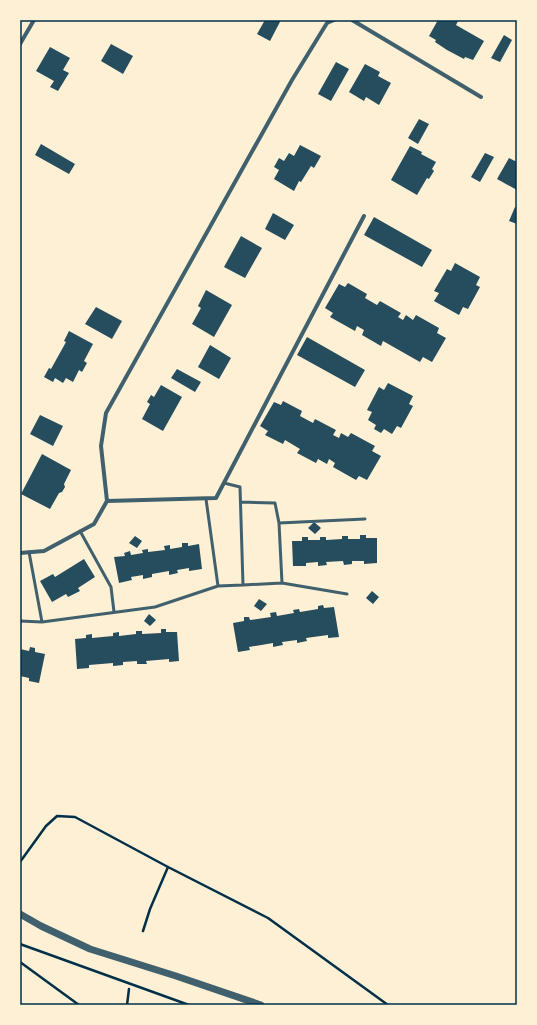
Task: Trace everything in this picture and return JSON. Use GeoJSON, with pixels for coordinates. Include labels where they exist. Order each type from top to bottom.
{"type":"FeatureCollection","features":[{"type":"Feature","properties":{"kind":"street"},"geometry":{"type":"LineString","coordinates":[[20,44],[34,20]]}},
{"type":"Feature","properties":{"kind":"street"},"geometry":{"type":"LineString","coordinates":[[20,553],[44,551],[94,524],[107,501],[101,446],[106,413],[292,80],[327,23],[334,20]]}},
{"type":"Feature","properties":{"kind":"street"},"geometry":{"type":"LineString","coordinates":[[352,20],[481,97]]}},
{"type":"Feature","properties":{"kind":"street"},"geometry":{"type":"LineString","coordinates":[[107,501],[216,498],[364,216]]}},
{"type":"Feature","properties":{"kind":"street"},"geometry":{"type":"LineString","coordinates":[[20,914],[41,926],[90,948],[261,1005]]}},
{"type":"Feature","properties":{"kind":"lane"},"geometry":{"type":"LineString","coordinates":[[224,483],[240,487],[243,585]]}},
{"type":"Feature","properties":{"kind":"lane"},"geometry":{"type":"LineString","coordinates":[[206,498],[218,586]]}},
{"type":"Feature","properties":{"kind":"lane"},"geometry":{"type":"LineString","coordinates":[[241,502],[275,503],[278,523],[282,583]]}},
{"type":"Feature","properties":{"kind":"lane"},"geometry":{"type":"LineString","coordinates":[[278,523],[365,519]]}},
{"type":"Feature","properties":{"kind":"lane"},"geometry":{"type":"LineString","coordinates":[[80,531],[111,587],[114,612]]}},
{"type":"Feature","properties":{"kind":"lane"},"geometry":{"type":"LineString","coordinates":[[29,552],[42,622]]}},
{"type":"Feature","properties":{"kind":"lane"},"geometry":{"type":"LineString","coordinates":[[20,621],[42,622],[155,606],[218,586],[282,583],[347,594]]}},
{"type":"Feature","properties":{"kind":"path"},"geometry":{"type":"LineString","coordinates":[[20,862],[46,826],[57,816],[75,817],[268,918],[388,1005]]}},
{"type":"Feature","properties":{"kind":"path"},"geometry":{"type":"LineString","coordinates":[[143,931],[150,909],[168,867]]}},
{"type":"Feature","properties":{"kind":"path"},"geometry":{"type":"LineString","coordinates":[[20,944],[189,1005]]}},
{"type":"Feature","properties":{"kind":"path"},"geometry":{"type":"LineString","coordinates":[[20,962],[79,1005]]}},
{"type":"Feature","properties":{"kind":"path"},"geometry":{"type":"LineString","coordinates":[[127,1005],[129,989]]}},
{"type":"Feature","properties":{"kind":"building"},"geometry":{"type":"Polygon","coordinates":[[[265,20],[281,20],[270,41],[257,34],[265,20]]]}},
{"type":"Feature","properties":{"kind":"building"},"geometry":{"type":"Polygon","coordinates":[[[438,20],[457,20],[456,25],[484,41],[473,60],[465,57],[464,59],[447,50],[429,36],[438,20]]]}},
{"type":"Feature","properties":{"kind":"building"},"geometry":{"type":"Polygon","coordinates":[[[504,35],[512,40],[500,62],[491,58],[504,35]]]}},
{"type":"Feature","properties":{"kind":"building"},"geometry":{"type":"Polygon","coordinates":[[[111,44],[133,56],[123,74],[101,61],[111,44]]]}},
{"type":"Feature","properties":{"kind":"building"},"geometry":{"type":"Polygon","coordinates":[[[50,47],[70,58],[63,70],[69,73],[58,91],[50,87],[54,81],[36,71],[50,47]]]}},
{"type":"Feature","properties":{"kind":"building"},"geometry":{"type":"Polygon","coordinates":[[[336,62],[349,69],[331,101],[318,94],[336,62]]]}},
{"type":"Feature","properties":{"kind":"building"},"geometry":{"type":"Polygon","coordinates":[[[365,64],[380,72],[378,76],[391,83],[379,105],[366,97],[364,101],[349,92],[365,64]]]}},
{"type":"Feature","properties":{"kind":"building"},"geometry":{"type":"Polygon","coordinates":[[[419,119],[429,124],[418,144],[408,138],[419,119]]]}},
{"type":"Feature","properties":{"kind":"building"},"geometry":{"type":"Polygon","coordinates":[[[41,144],[75,164],[69,174],[35,155],[41,144]]]}},
{"type":"Feature","properties":{"kind":"building"},"geometry":{"type":"Polygon","coordinates":[[[300,145],[321,156],[314,168],[311,166],[301,182],[299,181],[294,191],[274,179],[279,170],[274,167],[279,158],[284,161],[289,153],[294,156],[300,145]]]}},
{"type":"Feature","properties":{"kind":"building"},"geometry":{"type":"Polygon","coordinates":[[[410,146],[436,162],[432,169],[434,171],[429,179],[427,178],[417,195],[391,180],[410,146]]]}},
{"type":"Feature","properties":{"kind":"building"},"geometry":{"type":"Polygon","coordinates":[[[485,153],[494,157],[480,182],[471,177],[485,153]]]}},
{"type":"Feature","properties":{"kind":"building"},"geometry":{"type":"Polygon","coordinates":[[[509,158],[517,162],[517,190],[497,179],[509,158]]]}},
{"type":"Feature","properties":{"kind":"building"},"geometry":{"type":"Polygon","coordinates":[[[515,207],[517,208],[517,224],[509,221],[515,207]]]}},
{"type":"Feature","properties":{"kind":"building"},"geometry":{"type":"Polygon","coordinates":[[[273,213],[294,225],[285,240],[265,229],[273,213]]]}},
{"type":"Feature","properties":{"kind":"building"},"geometry":{"type":"Polygon","coordinates":[[[374,217],[432,250],[422,267],[364,235],[374,217]]]}},
{"type":"Feature","properties":{"kind":"building"},"geometry":{"type":"Polygon","coordinates":[[[241,236],[262,248],[245,278],[224,267],[241,236]]]}},
{"type":"Feature","properties":{"kind":"building"},"geometry":{"type":"Polygon","coordinates":[[[455,263],[480,277],[476,285],[480,287],[468,309],[463,307],[459,315],[434,301],[439,293],[434,291],[447,269],[451,271],[455,263]]]}},
{"type":"Feature","properties":{"kind":"building"},"geometry":{"type":"Polygon","coordinates":[[[348,283],[367,294],[365,298],[377,305],[380,301],[401,313],[398,317],[403,320],[406,315],[413,320],[416,315],[439,328],[437,333],[446,338],[432,362],[423,357],[420,362],[383,341],[381,346],[362,335],[364,330],[357,326],[355,331],[330,317],[333,313],[325,308],[339,284],[345,287],[348,283]]]}},
{"type":"Feature","properties":{"kind":"building"},"geometry":{"type":"Polygon","coordinates":[[[206,290],[232,305],[214,337],[192,324],[201,308],[198,306],[206,290]]]}},
{"type":"Feature","properties":{"kind":"building"},"geometry":{"type":"Polygon","coordinates":[[[96,307],[122,321],[112,339],[85,324],[96,307]]]}},
{"type":"Feature","properties":{"kind":"building"},"geometry":{"type":"Polygon","coordinates":[[[69,331],[93,344],[84,361],[87,363],[82,372],[79,370],[73,382],[66,378],[63,383],[55,378],[53,382],[44,377],[49,368],[51,369],[66,342],[64,341],[69,331]]]}},
{"type":"Feature","properties":{"kind":"building"},"geometry":{"type":"Polygon","coordinates":[[[307,337],[365,370],[355,387],[297,355],[307,337]]]}},
{"type":"Feature","properties":{"kind":"building"},"geometry":{"type":"Polygon","coordinates":[[[210,345],[231,358],[219,379],[198,367],[210,345]]]}},
{"type":"Feature","properties":{"kind":"building"},"geometry":{"type":"Polygon","coordinates":[[[177,369],[201,382],[195,392],[171,378],[177,369]]]}},
{"type":"Feature","properties":{"kind":"building"},"geometry":{"type":"Polygon","coordinates":[[[388,383],[413,396],[409,404],[413,406],[401,428],[397,426],[392,434],[384,429],[381,433],[374,429],[376,425],[368,420],[372,412],[367,410],[379,387],[384,390],[388,383]]]}},
{"type":"Feature","properties":{"kind":"building"},"geometry":{"type":"Polygon","coordinates":[[[161,385],[182,397],[163,431],[142,419],[150,404],[147,402],[151,395],[154,397],[161,385]]]}},
{"type":"Feature","properties":{"kind":"building"},"geometry":{"type":"Polygon","coordinates":[[[283,401],[302,411],[300,416],[313,423],[315,419],[336,430],[333,435],[339,438],[341,433],[348,437],[351,433],[375,446],[372,451],[381,456],[367,480],[359,476],[356,480],[333,467],[335,463],[329,459],[327,464],[318,459],[316,463],[297,453],[300,449],[285,440],[283,444],[265,435],[268,431],[260,426],[274,402],[281,405],[283,401]]]}},
{"type":"Feature","properties":{"kind":"building"},"geometry":{"type":"Polygon","coordinates":[[[40,415],[63,426],[53,446],[30,434],[40,415]]]}},
{"type":"Feature","properties":{"kind":"building"},"geometry":{"type":"Polygon","coordinates":[[[42,454],[71,470],[64,484],[65,487],[62,492],[59,493],[50,509],[21,494],[42,454]]]}},
{"type":"Feature","properties":{"kind":"building"},"geometry":{"type":"Polygon","coordinates":[[[314,522],[321,528],[315,534],[308,528],[314,522]]]}},
{"type":"Feature","properties":{"kind":"building"},"geometry":{"type":"Polygon","coordinates":[[[360,535],[366,535],[366,538],[377,538],[377,563],[364,564],[364,561],[352,561],[352,564],[344,565],[343,561],[326,562],[327,565],[318,566],[318,562],[306,563],[306,566],[293,566],[292,541],[302,541],[302,537],[308,537],[308,540],[320,540],[320,537],[326,537],[326,540],[342,539],[342,536],[348,536],[348,539],[360,539],[360,535]]]}},
{"type":"Feature","properties":{"kind":"building"},"geometry":{"type":"Polygon","coordinates":[[[135,536],[142,541],[137,548],[129,543],[135,536]]]}},
{"type":"Feature","properties":{"kind":"building"},"geometry":{"type":"Polygon","coordinates":[[[182,543],[188,543],[188,546],[199,544],[202,569],[189,571],[189,568],[177,570],[178,573],[169,575],[169,571],[152,574],[152,577],[143,579],[143,575],[131,577],[132,580],[119,583],[114,557],[125,556],[124,553],[130,551],[131,555],[143,553],[142,550],[148,549],[148,552],[165,550],[164,546],[170,545],[170,549],[182,547],[182,543]]]}},
{"type":"Feature","properties":{"kind":"building"},"geometry":{"type":"Polygon","coordinates":[[[84,559],[95,577],[78,588],[80,591],[68,597],[66,594],[52,602],[40,581],[53,574],[55,577],[84,559]]]}},
{"type":"Feature","properties":{"kind":"building"},"geometry":{"type":"Polygon","coordinates":[[[372,591],[379,597],[373,604],[366,598],[372,591]]]}},
{"type":"Feature","properties":{"kind":"building"},"geometry":{"type":"Polygon","coordinates":[[[259,599],[267,604],[261,611],[254,606],[259,599]]]}},
{"type":"Feature","properties":{"kind":"building"},"geometry":{"type":"Polygon","coordinates":[[[323,605],[324,608],[334,607],[339,637],[328,638],[328,635],[306,638],[307,641],[297,643],[297,640],[282,642],[283,645],[273,647],[273,643],[249,647],[250,650],[238,652],[233,623],[244,621],[244,617],[249,617],[250,620],[271,617],[270,613],[276,612],[277,616],[294,613],[293,610],[299,609],[300,612],[318,609],[318,606],[323,605]]]}},
{"type":"Feature","properties":{"kind":"building"},"geometry":{"type":"Polygon","coordinates":[[[149,614],[156,620],[150,626],[144,621],[149,614]]]}},
{"type":"Feature","properties":{"kind":"building"},"geometry":{"type":"Polygon","coordinates":[[[161,629],[166,629],[166,632],[177,632],[179,661],[169,662],[169,659],[146,661],[147,664],[137,664],[137,661],[123,662],[123,665],[113,666],[113,663],[89,665],[89,668],[77,669],[75,639],[86,638],[86,635],[92,634],[92,638],[113,636],[113,633],[119,632],[119,636],[136,634],[136,631],[142,631],[142,634],[161,633],[161,629]]]}},
{"type":"Feature","properties":{"kind":"building"},"geometry":{"type":"Polygon","coordinates":[[[30,647],[35,648],[35,652],[45,654],[39,683],[29,681],[29,678],[20,676],[20,649],[29,651],[30,647]]]}}]}
